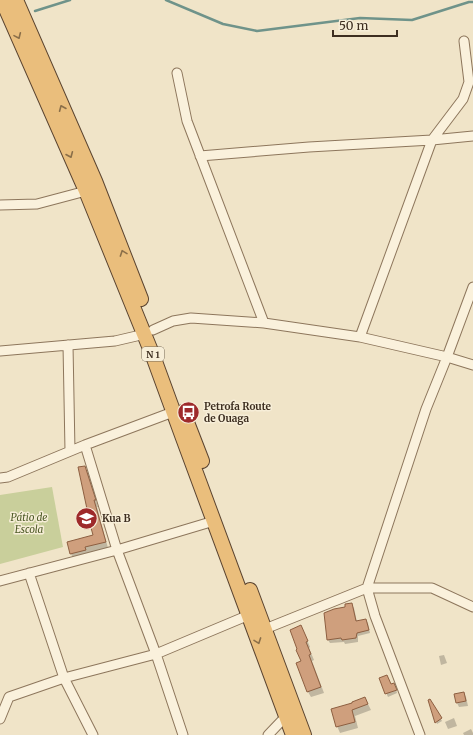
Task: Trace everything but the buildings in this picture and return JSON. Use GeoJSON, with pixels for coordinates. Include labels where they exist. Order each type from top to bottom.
{"type":"FeatureCollection","features":[{"type":"Feature","properties":{"kind":"highway","name":"N 1"},"geometry":{"type":"LineString","coordinates":[[2,0],[149,332]]}},
{"type":"Feature","properties":{"kind":"highway","name":"N 1"},"geometry":{"type":"LineString","coordinates":[[16,0],[95,182],[168,384],[264,629],[290,713],[293,735]]}},
{"type":"Feature","properties":{"kind":"highway","name":"N 1"},"geometry":{"type":"LineString","coordinates":[[168,384],[173,412],[249,615],[290,713],[304,735]]}},
{"type":"Feature","properties":{"kind":"street"},"geometry":{"type":"LineString","coordinates":[[360,337],[432,140],[463,99],[469,82],[464,41]]}},
{"type":"Feature","properties":{"kind":"street"},"geometry":{"type":"LineString","coordinates":[[177,73],[187,121],[264,323]]}},
{"type":"Feature","properties":{"kind":"street"},"geometry":{"type":"LineString","coordinates":[[200,156],[473,136]]}},
{"type":"Feature","properties":{"kind":"street"},"geometry":{"type":"LineString","coordinates":[[0,204],[37,204],[86,191]]}},
{"type":"Feature","properties":{"kind":"street"},"geometry":{"type":"LineString","coordinates":[[420,735],[375,616],[366,588],[426,409],[473,287]]}},
{"type":"Feature","properties":{"kind":"street"},"geometry":{"type":"LineString","coordinates":[[0,351],[115,341],[149,332],[173,321],[191,318],[264,323],[360,337],[447,357],[473,365]]}},
{"type":"Feature","properties":{"kind":"street"},"geometry":{"type":"LineString","coordinates":[[68,344],[70,451]]}},
{"type":"Feature","properties":{"kind":"street"},"geometry":{"type":"LineString","coordinates":[[0,478],[8,477],[85,445],[173,412]]}},
{"type":"Feature","properties":{"kind":"street"},"geometry":{"type":"LineString","coordinates":[[85,445],[117,550],[156,654],[183,735]]}},
{"type":"Feature","properties":{"kind":"street"},"geometry":{"type":"LineString","coordinates":[[0,581],[117,550],[214,521]]}},
{"type":"Feature","properties":{"kind":"street"},"geometry":{"type":"LineString","coordinates":[[29,573],[64,678],[93,735]]}},
{"type":"Feature","properties":{"kind":"street"},"geometry":{"type":"LineString","coordinates":[[264,629],[366,588],[432,588],[473,607]]}},
{"type":"Feature","properties":{"kind":"street"},"geometry":{"type":"LineString","coordinates":[[0,719],[9,696],[64,678],[156,654],[249,615]]}},
{"type":"Feature","properties":{"kind":"street"},"geometry":{"type":"LineString","coordinates":[[268,735],[290,713]]}},
{"type":"Feature","properties":{"kind":"green space","name":"Pátio de Escola"},"geometry":{"type":"Polygon","coordinates":[[[52,487],[63,547],[0,564],[0,495],[52,487]]]}},
{"type":"Feature","properties":{"kind":"waterway"},"geometry":{"type":"LineString","coordinates":[[35,11],[70,0]]}},
{"type":"Feature","properties":{"kind":"waterway"},"geometry":{"type":"LineString","coordinates":[[166,0],[223,24],[257,31],[360,18],[412,20],[473,2]]}},
{"type":"Feature","properties":{"kind":"place","name":"Petrofa Route de Ouaga"},"geometry":{"type":"Point","coordinates":[189,412]}},
{"type":"Feature","properties":{"kind":"place","name":"Kua B"},"geometry":{"type":"Point","coordinates":[86,518]}}]}
